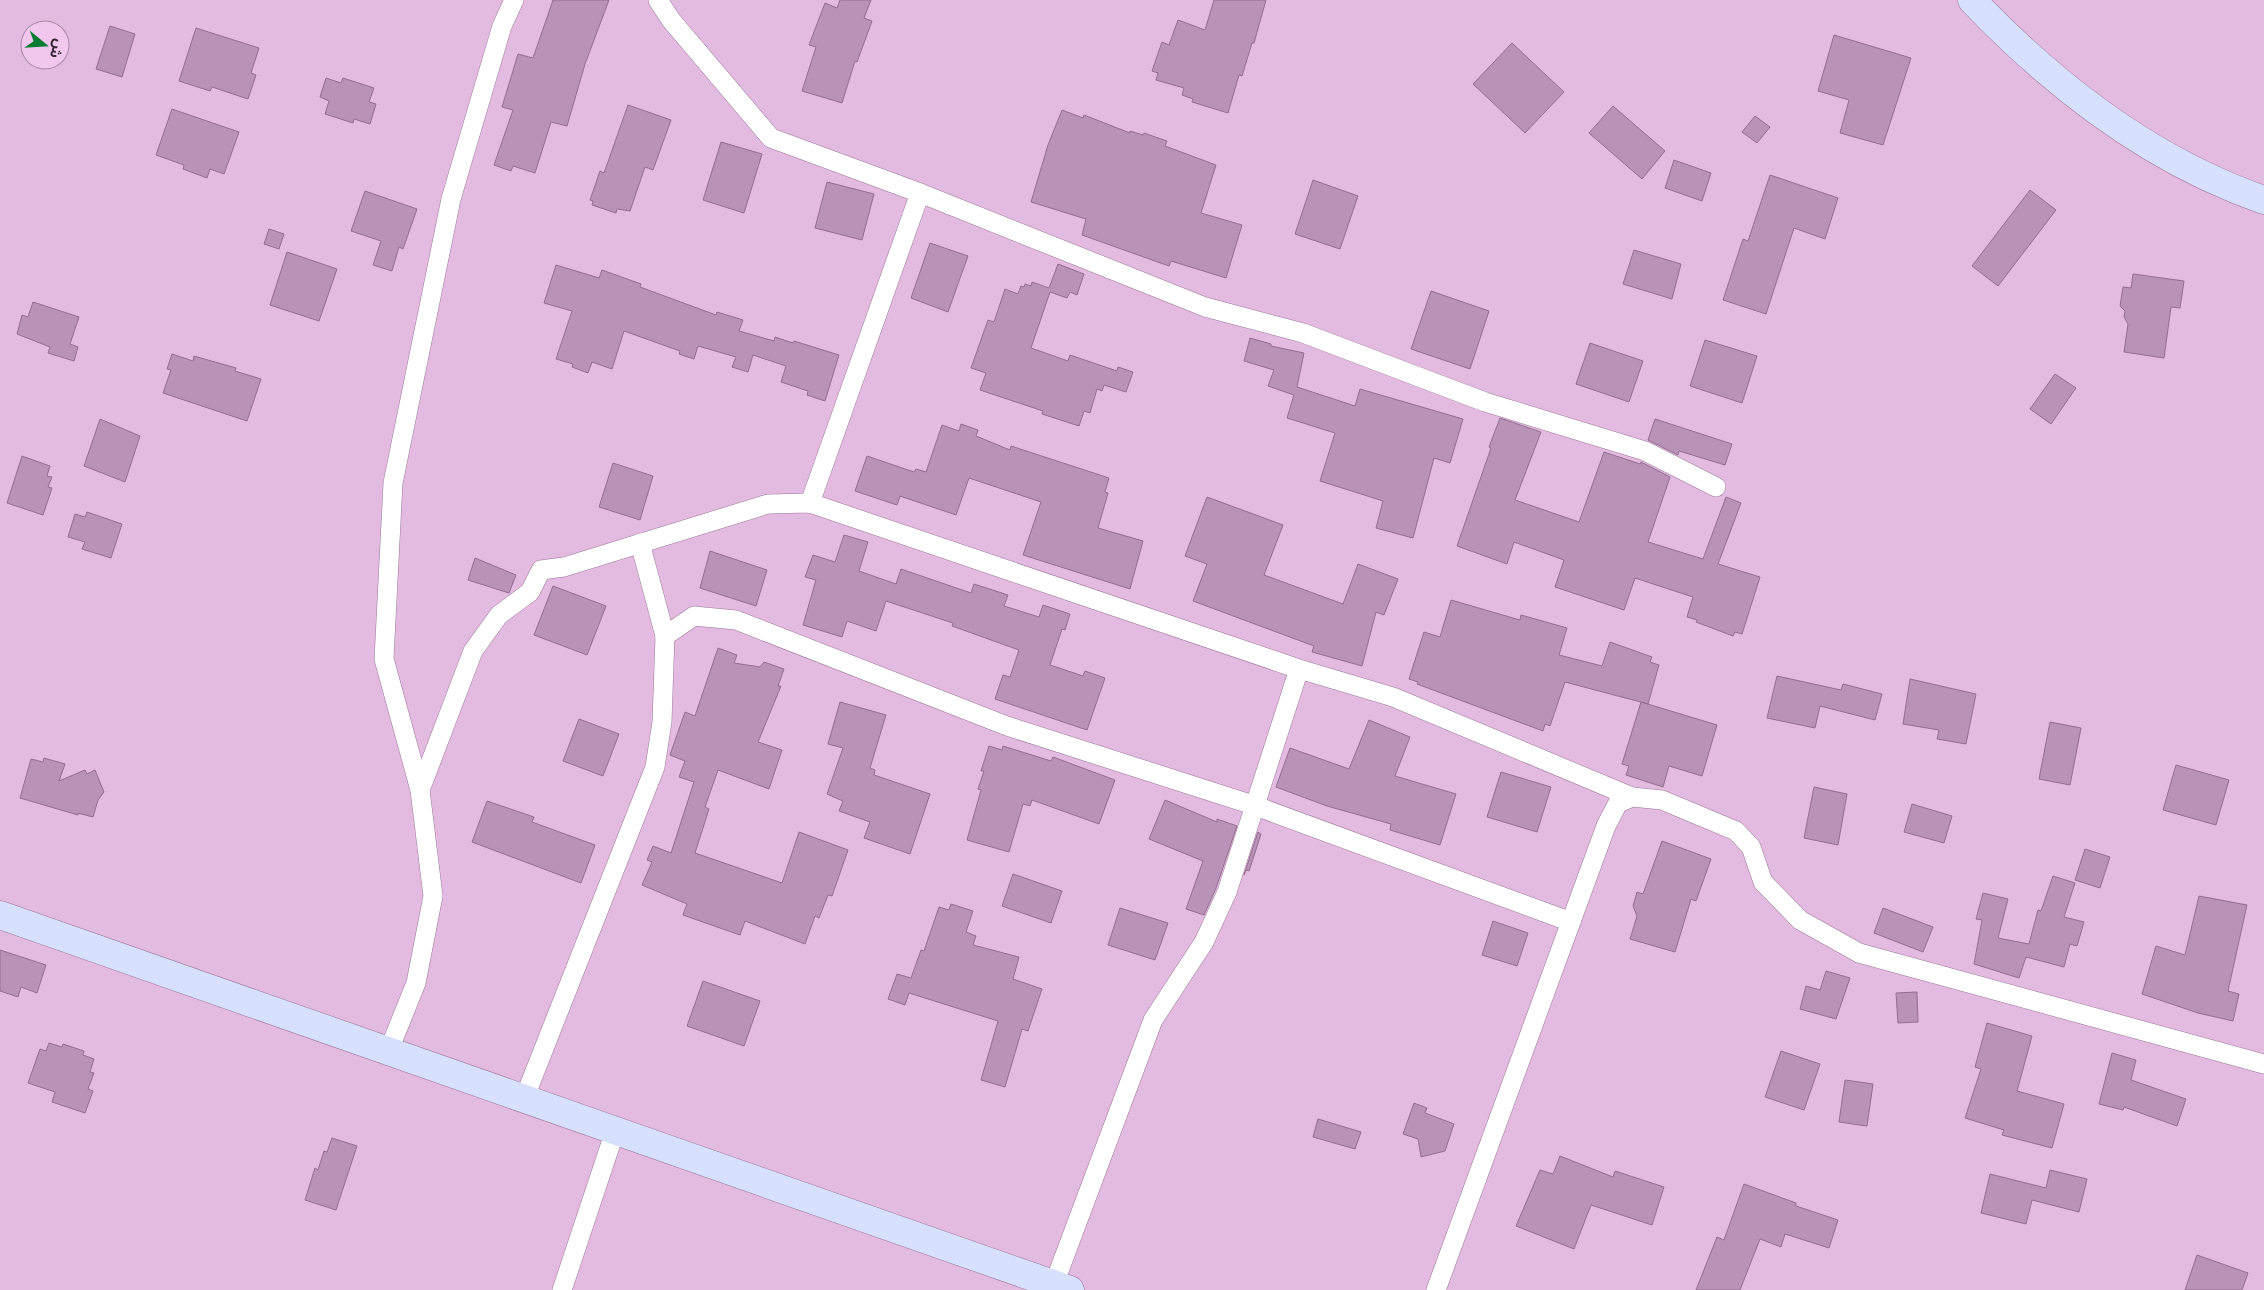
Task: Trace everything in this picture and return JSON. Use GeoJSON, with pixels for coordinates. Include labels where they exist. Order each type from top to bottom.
{"type":"FeatureCollection","features":[{"type":"Feature","properties":{"kind":"street"},"geometry":{"type":"LineString","coordinates":[[388,1050],[416,983],[433,896],[420,790],[384,659],[393,483],[450,199],[502,26],[514,0]]}},
{"type":"Feature","properties":{"kind":"street"},"geometry":{"type":"LineString","coordinates":[[658,0],[672,20],[771,138],[920,193],[1205,307],[1303,333],[1485,402],[1645,451],[1716,487]]}},
{"type":"Feature","properties":{"kind":"street"},"geometry":{"type":"LineString","coordinates":[[1972,0],[1992,21],[2081,100],[2141,142],[2193,169],[2264,200]]}},
{"type":"Feature","properties":{"kind":"street"},"geometry":{"type":"LineString","coordinates":[[810,502],[920,193]]}},
{"type":"Feature","properties":{"kind":"street"},"geometry":{"type":"LineString","coordinates":[[420,790],[473,651],[499,615],[530,592],[540,570],[564,567],[768,504],[810,502],[1298,669],[1393,698],[1632,797],[1662,800],[1736,831],[1751,847],[1763,882],[1800,920],[1860,953],[2264,1064]]}},
{"type":"Feature","properties":{"kind":"street"},"geometry":{"type":"LineString","coordinates":[[524,1099],[656,767],[662,722],[665,636],[640,543]]}},
{"type":"Feature","properties":{"kind":"street"},"geometry":{"type":"LineString","coordinates":[[665,636],[694,616],[736,620],[1007,726],[1253,806],[1570,922]]}},
{"type":"Feature","properties":{"kind":"street"},"geometry":{"type":"LineString","coordinates":[[0,915],[1062,1287],[1153,1020],[1204,942],[1227,892],[1298,669]]}},
{"type":"Feature","properties":{"kind":"street"},"geometry":{"type":"LineString","coordinates":[[1436,1290],[1606,826],[1618,803],[1632,797]]}},
{"type":"Feature","properties":{"kind":"street"},"geometry":{"type":"LineString","coordinates":[[562,1290],[615,1130]]}},
{"type":"Feature","properties":{"kind":"building"},"geometry":{"type":"Polygon","coordinates":[[[553,0],[609,0],[585,64],[567,126],[551,122],[535,173],[513,166],[511,171],[494,165],[513,110],[502,107],[518,54],[533,58],[553,0]]]}},
{"type":"Feature","properties":{"kind":"building"},"geometry":{"type":"Polygon","coordinates":[[[840,0],[871,0],[864,18],[872,21],[857,62],[855,61],[842,103],[802,91],[816,47],[809,45],[825,3],[837,8],[840,0]]]}},
{"type":"Feature","properties":{"kind":"building"},"geometry":{"type":"Polygon","coordinates":[[[1214,0],[1266,0],[1254,43],[1252,43],[1242,76],[1239,75],[1228,113],[1192,102],[1193,99],[1182,95],[1184,88],[1156,80],[1158,73],[1152,71],[1162,42],[1169,45],[1178,20],[1205,30],[1214,0]]]}},
{"type":"Feature","properties":{"kind":"building"},"geometry":{"type":"Polygon","coordinates":[[[110,26],[135,34],[122,77],[96,69],[110,26]]]}},
{"type":"Feature","properties":{"kind":"building"},"geometry":{"type":"Polygon","coordinates":[[[196,28],[259,48],[251,73],[256,75],[248,99],[212,87],[210,91],[179,81],[196,28]]]}},
{"type":"Feature","properties":{"kind":"building"},"geometry":{"type":"Polygon","coordinates":[[[1834,35],[1911,58],[1883,145],[1840,133],[1849,100],[1818,91],[1834,35]]]}},
{"type":"Feature","properties":{"kind":"building"},"geometry":{"type":"Polygon","coordinates":[[[1512,43],[1564,92],[1525,133],[1473,84],[1512,43]]]}},
{"type":"Feature","properties":{"kind":"building"},"geometry":{"type":"Polygon","coordinates":[[[326,78],[341,83],[343,78],[374,88],[369,102],[376,104],[370,124],[354,119],[353,123],[325,114],[329,101],[320,97],[326,78]]]}},
{"type":"Feature","properties":{"kind":"building"},"geometry":{"type":"Polygon","coordinates":[[[628,105],[671,120],[653,170],[645,167],[630,211],[617,209],[616,213],[592,205],[593,201],[590,200],[600,171],[604,173],[628,105]]]}},
{"type":"Feature","properties":{"kind":"building"},"geometry":{"type":"Polygon","coordinates":[[[1613,106],[1665,151],[1642,179],[1589,133],[1613,106]]]}},
{"type":"Feature","properties":{"kind":"building"},"geometry":{"type":"Polygon","coordinates":[[[172,109],[239,132],[224,174],[210,169],[207,178],[183,169],[184,165],[156,155],[172,109]]]}},
{"type":"Feature","properties":{"kind":"building"},"geometry":{"type":"Polygon","coordinates":[[[1062,110],[1083,118],[1084,115],[1130,133],[1130,131],[1143,135],[1144,133],[1167,141],[1165,146],[1216,165],[1201,213],[1242,225],[1226,278],[1171,261],[1169,266],[1082,235],[1086,219],[1031,202],[1048,145],[1062,110]]]}},
{"type":"Feature","properties":{"kind":"building"},"geometry":{"type":"Polygon","coordinates":[[[1755,116],[1770,127],[1757,143],[1742,132],[1755,116]]]}},
{"type":"Feature","properties":{"kind":"building"},"geometry":{"type":"Polygon","coordinates":[[[721,142],[762,154],[744,213],[703,200],[721,142]]]}},
{"type":"Feature","properties":{"kind":"building"},"geometry":{"type":"Polygon","coordinates":[[[1674,160],[1711,173],[1702,201],[1665,188],[1674,160]]]}},
{"type":"Feature","properties":{"kind":"building"},"geometry":{"type":"Polygon","coordinates":[[[1770,175],[1838,198],[1825,239],[1794,228],[1766,314],[1723,300],[1743,239],[1748,241],[1770,175]]]}},
{"type":"Feature","properties":{"kind":"building"},"geometry":{"type":"Polygon","coordinates":[[[1313,180],[1358,196],[1340,249],[1295,234],[1313,180]]]}},
{"type":"Feature","properties":{"kind":"building"},"geometry":{"type":"Polygon","coordinates":[[[827,182],[874,194],[862,240],[815,228],[827,182]]]}},
{"type":"Feature","properties":{"kind":"building"},"geometry":{"type":"Polygon","coordinates":[[[2030,190],[2056,210],[1998,286],[1972,266],[2030,190]]]}},
{"type":"Feature","properties":{"kind":"building"},"geometry":{"type":"Polygon","coordinates":[[[365,191],[417,209],[403,249],[399,247],[392,271],[373,265],[381,241],[351,231],[365,191]]]}},
{"type":"Feature","properties":{"kind":"building"},"geometry":{"type":"Polygon","coordinates":[[[269,229],[284,234],[279,249],[264,244],[269,229]]]}},
{"type":"Feature","properties":{"kind":"building"},"geometry":{"type":"Polygon","coordinates":[[[930,243],[968,256],[948,312],[911,298],[930,243]]]}},
{"type":"Feature","properties":{"kind":"building"},"geometry":{"type":"Polygon","coordinates":[[[1634,250],[1681,264],[1672,299],[1623,284],[1634,250]]]}},
{"type":"Feature","properties":{"kind":"building"},"geometry":{"type":"Polygon","coordinates":[[[287,252],[337,269],[319,321],[270,305],[287,252]]]}},
{"type":"Feature","properties":{"kind":"building"},"geometry":{"type":"Polygon","coordinates":[[[1058,264],[1084,274],[1077,295],[1070,292],[1067,298],[1050,292],[1031,348],[1068,361],[1070,355],[1117,371],[1118,367],[1133,372],[1126,392],[1104,385],[1102,391],[1097,389],[1090,413],[1084,411],[1079,426],[1042,414],[1043,411],[980,390],[986,373],[971,368],[988,320],[994,322],[1005,289],[1018,294],[1021,286],[1024,287],[1025,284],[1031,286],[1032,282],[1049,288],[1058,264]]]}},
{"type":"Feature","properties":{"kind":"building"},"geometry":{"type":"Polygon","coordinates":[[[556,265],[599,278],[602,270],[641,284],[640,287],[716,315],[717,312],[743,320],[739,331],[774,341],[775,337],[793,343],[794,341],[839,355],[825,401],[807,395],[808,391],[781,382],[786,366],[753,355],[748,372],[732,367],[736,357],[698,346],[694,359],[679,354],[680,351],[624,331],[612,369],[592,362],[588,373],[572,367],[573,364],[556,359],[572,311],[544,303],[556,265]]]}},
{"type":"Feature","properties":{"kind":"building"},"geometry":{"type":"Polygon","coordinates":[[[2133,274],[2184,281],[2180,308],[2171,307],[2164,358],[2124,352],[2128,324],[2124,317],[2125,311],[2120,306],[2123,287],[2131,288],[2133,274]]]}},
{"type":"Feature","properties":{"kind":"building"},"geometry":{"type":"Polygon","coordinates":[[[1431,291],[1489,311],[1470,369],[1411,349],[1431,291]]]}},
{"type":"Feature","properties":{"kind":"building"},"geometry":{"type":"Polygon","coordinates":[[[33,302],[79,317],[70,344],[78,347],[74,361],[48,353],[50,347],[17,334],[22,315],[28,317],[33,302]]]}},
{"type":"Feature","properties":{"kind":"building"},"geometry":{"type":"Polygon","coordinates":[[[1250,338],[1271,344],[1271,346],[1304,353],[1297,387],[1355,406],[1360,389],[1463,419],[1450,463],[1434,458],[1413,538],[1376,528],[1383,501],[1320,481],[1335,433],[1287,418],[1294,395],[1268,386],[1274,370],[1244,361],[1250,338]]]}},
{"type":"Feature","properties":{"kind":"building"},"geometry":{"type":"Polygon","coordinates":[[[1705,340],[1757,356],[1742,403],[1690,386],[1705,340]]]}},
{"type":"Feature","properties":{"kind":"building"},"geometry":{"type":"Polygon","coordinates":[[[1590,343],[1643,361],[1629,402],[1576,384],[1590,343]]]}},
{"type":"Feature","properties":{"kind":"building"},"geometry":{"type":"Polygon","coordinates":[[[172,354],[193,361],[194,356],[236,368],[235,371],[261,379],[247,421],[163,393],[171,370],[167,369],[172,354]]]}},
{"type":"Feature","properties":{"kind":"building"},"geometry":{"type":"Polygon","coordinates":[[[2055,374],[2076,388],[2051,424],[2030,409],[2055,374]]]}},
{"type":"Feature","properties":{"kind":"building"},"geometry":{"type":"Polygon","coordinates":[[[1500,418],[1541,432],[1515,500],[1579,522],[1604,452],[1640,464],[1641,462],[1670,477],[1648,542],[1703,559],[1726,497],[1741,503],[1718,564],[1760,577],[1742,634],[1735,632],[1733,636],[1696,622],[1697,620],[1687,617],[1693,597],[1635,578],[1624,610],[1555,587],[1564,560],[1514,542],[1507,564],[1457,546],[1500,418]]]}},
{"type":"Feature","properties":{"kind":"building"},"geometry":{"type":"Polygon","coordinates":[[[100,419],[140,436],[125,482],[84,466],[100,419]]]}},
{"type":"Feature","properties":{"kind":"building"},"geometry":{"type":"Polygon","coordinates":[[[1655,419],[1732,444],[1725,465],[1679,451],[1678,455],[1648,440],[1655,419]]]}},
{"type":"Feature","properties":{"kind":"building"},"geometry":{"type":"Polygon","coordinates":[[[961,424],[978,430],[976,436],[1010,450],[1011,446],[1109,478],[1105,492],[1108,493],[1098,528],[1143,541],[1130,589],[1023,555],[1041,502],[969,478],[956,515],[900,496],[897,505],[855,491],[867,456],[914,472],[916,469],[926,472],[942,425],[959,431],[961,424]]]}},
{"type":"Feature","properties":{"kind":"building"},"geometry":{"type":"Polygon","coordinates":[[[22,456],[50,466],[47,476],[52,477],[48,487],[52,488],[43,515],[7,503],[22,456]]]}},
{"type":"Feature","properties":{"kind":"building"},"geometry":{"type":"Polygon","coordinates":[[[613,463],[653,476],[640,520],[599,507],[613,463]]]}},
{"type":"Feature","properties":{"kind":"building"},"geometry":{"type":"Polygon","coordinates":[[[1207,497],[1283,525],[1264,575],[1343,604],[1358,564],[1398,579],[1384,615],[1376,612],[1362,666],[1312,652],[1314,646],[1193,601],[1207,564],[1185,556],[1207,497]]]}},
{"type":"Feature","properties":{"kind":"building"},"geometry":{"type":"Polygon","coordinates":[[[87,512],[122,524],[111,558],[82,549],[85,542],[68,537],[75,514],[85,517],[87,512]]]}},
{"type":"Feature","properties":{"kind":"building"},"geometry":{"type":"Polygon","coordinates":[[[844,535],[868,542],[859,571],[896,584],[901,569],[971,593],[974,584],[1008,595],[1004,606],[1039,617],[1043,605],[1070,614],[1065,630],[1062,629],[1050,665],[1083,676],[1085,671],[1105,678],[1087,730],[995,699],[1003,675],[1010,677],[1019,650],[952,626],[953,623],[886,601],[876,631],[847,621],[842,637],[803,625],[816,580],[805,577],[813,555],[835,562],[844,535]]]}},
{"type":"Feature","properties":{"kind":"building"},"geometry":{"type":"Polygon","coordinates":[[[710,551],[767,570],[756,606],[700,588],[710,551]]]}},
{"type":"Feature","properties":{"kind":"building"},"geometry":{"type":"Polygon","coordinates":[[[475,558],[516,575],[509,593],[468,580],[475,558]]]}},
{"type":"Feature","properties":{"kind":"building"},"geometry":{"type":"Polygon","coordinates":[[[553,586],[606,606],[587,655],[534,635],[553,586]]]}},
{"type":"Feature","properties":{"kind":"building"},"geometry":{"type":"Polygon","coordinates":[[[1451,600],[1520,620],[1521,615],[1567,628],[1559,655],[1602,666],[1610,642],[1652,657],[1650,662],[1659,665],[1648,704],[1565,682],[1550,726],[1545,724],[1543,731],[1417,684],[1418,682],[1409,679],[1424,632],[1440,637],[1451,600]]]}},
{"type":"Feature","properties":{"kind":"building"},"geometry":{"type":"Polygon","coordinates":[[[718,648],[737,655],[734,663],[760,667],[764,662],[784,669],[778,686],[781,686],[758,742],[782,750],[769,789],[718,770],[705,807],[709,809],[695,853],[782,883],[799,832],[848,850],[832,896],[828,895],[819,918],[815,916],[805,944],[745,921],[740,935],[683,915],[687,904],[642,885],[652,862],[647,860],[653,846],[671,853],[694,782],[679,777],[685,761],[670,755],[685,712],[695,716],[718,648]]]}},
{"type":"Feature","properties":{"kind":"building"},"geometry":{"type":"Polygon","coordinates":[[[1777,676],[1841,690],[1843,684],[1882,694],[1875,720],[1820,706],[1815,728],[1767,718],[1777,676]]]}},
{"type":"Feature","properties":{"kind":"building"},"geometry":{"type":"Polygon","coordinates":[[[1910,679],[1976,694],[1966,744],[1937,739],[1939,730],[1903,724],[1910,679]]]}},
{"type":"Feature","properties":{"kind":"building"},"geometry":{"type":"Polygon","coordinates":[[[840,702],[886,715],[870,768],[875,770],[874,775],[930,794],[910,854],[864,838],[870,822],[839,811],[843,801],[827,794],[843,748],[828,744],[840,702]]]}},
{"type":"Feature","properties":{"kind":"building"},"geometry":{"type":"Polygon","coordinates":[[[1641,702],[1717,725],[1702,776],[1669,766],[1663,787],[1626,775],[1629,766],[1622,764],[1641,702]]]}},
{"type":"Feature","properties":{"kind":"building"},"geometry":{"type":"Polygon","coordinates":[[[579,719],[619,734],[603,776],[563,761],[579,719]]]}},
{"type":"Feature","properties":{"kind":"building"},"geometry":{"type":"Polygon","coordinates":[[[1369,720],[1410,737],[1395,776],[1456,794],[1440,845],[1390,830],[1391,824],[1327,806],[1276,787],[1290,748],[1349,769],[1369,720]]]}},
{"type":"Feature","properties":{"kind":"building"},"geometry":{"type":"Polygon","coordinates":[[[2050,722],[2081,728],[2070,785],[2039,779],[2050,722]]]}},
{"type":"Feature","properties":{"kind":"building"},"geometry":{"type":"Polygon","coordinates":[[[989,746],[1002,750],[1003,746],[1051,761],[1053,757],[1115,780],[1099,824],[1032,800],[1030,806],[1023,804],[1009,852],[967,840],[981,790],[978,789],[984,771],[981,771],[989,746]]]}},
{"type":"Feature","properties":{"kind":"building"},"geometry":{"type":"Polygon","coordinates":[[[44,758],[65,764],[59,781],[85,770],[87,774],[95,770],[104,792],[98,800],[93,817],[78,813],[78,815],[20,798],[31,759],[43,762],[44,758]]]}},
{"type":"Feature","properties":{"kind":"building"},"geometry":{"type":"Polygon","coordinates":[[[2176,765],[2229,780],[2216,825],[2163,810],[2176,765]]]}},
{"type":"Feature","properties":{"kind":"building"},"geometry":{"type":"Polygon","coordinates":[[[1501,772],[1551,787],[1537,832],[1487,817],[1501,772]]]}},
{"type":"Feature","properties":{"kind":"building"},"geometry":{"type":"Polygon","coordinates":[[[1814,787],[1847,794],[1838,845],[1804,838],[1814,787]]]}},
{"type":"Feature","properties":{"kind":"building"},"geometry":{"type":"Polygon","coordinates":[[[1165,800],[1217,822],[1217,819],[1237,826],[1216,888],[1204,915],[1186,909],[1203,861],[1149,839],[1165,800]]]}},
{"type":"Feature","properties":{"kind":"building"},"geometry":{"type":"Polygon","coordinates":[[[487,801],[534,817],[532,822],[595,845],[581,883],[472,842],[487,801]]]}},
{"type":"Feature","properties":{"kind":"building"},"geometry":{"type":"Polygon","coordinates":[[[1912,804],[1952,816],[1944,843],[1904,832],[1912,804]]]}},
{"type":"Feature","properties":{"kind":"building"},"geometry":{"type":"Polygon","coordinates":[[[1258,832],[1261,834],[1249,871],[1246,870],[1244,875],[1258,832]]]}},
{"type":"Feature","properties":{"kind":"building"},"geometry":{"type":"Polygon","coordinates":[[[1662,841],[1711,859],[1696,901],[1691,899],[1675,952],[1630,939],[1637,916],[1633,906],[1637,892],[1643,894],[1662,841]]]}},
{"type":"Feature","properties":{"kind":"building"},"geometry":{"type":"Polygon","coordinates":[[[2085,849],[2110,857],[2100,888],[2075,880],[2085,849]]]}},
{"type":"Feature","properties":{"kind":"building"},"geometry":{"type":"Polygon","coordinates":[[[1013,874],[1062,891],[1051,923],[1002,906],[1013,874]]]}},
{"type":"Feature","properties":{"kind":"building"},"geometry":{"type":"Polygon","coordinates":[[[2053,876],[2075,883],[2064,917],[2084,922],[2077,946],[2070,944],[2064,967],[2026,957],[2019,978],[1974,964],[1982,920],[1976,919],[1983,893],[2008,899],[1998,938],[2029,944],[2038,910],[2041,911],[2053,876]]]}},
{"type":"Feature","properties":{"kind":"building"},"geometry":{"type":"Polygon","coordinates":[[[2199,896],[2247,905],[2228,991],[2239,994],[2233,1021],[2198,1013],[2142,994],[2156,946],[2185,955],[2199,896]]]}},
{"type":"Feature","properties":{"kind":"building"},"geometry":{"type":"Polygon","coordinates":[[[951,904],[973,911],[966,932],[976,936],[973,945],[1019,957],[1013,979],[1042,989],[1028,1031],[1022,1029],[1005,1087],[981,1080],[998,1021],[909,993],[905,1005],[888,999],[897,974],[911,978],[921,950],[924,951],[939,907],[949,910],[951,904]]]}},
{"type":"Feature","properties":{"kind":"building"},"geometry":{"type":"Polygon","coordinates":[[[1120,908],[1168,923],[1155,960],[1108,945],[1120,908]]]}},
{"type":"Feature","properties":{"kind":"building"},"geometry":{"type":"Polygon","coordinates":[[[1883,908],[1933,927],[1923,952],[1874,933],[1883,908]]]}},
{"type":"Feature","properties":{"kind":"building"},"geometry":{"type":"Polygon","coordinates":[[[1493,921],[1528,933],[1517,966],[1482,955],[1493,921]]]}},
{"type":"Feature","properties":{"kind":"building"},"geometry":{"type":"Polygon","coordinates":[[[0,950],[46,965],[37,993],[21,987],[18,997],[0,991],[0,950]]]}},
{"type":"Feature","properties":{"kind":"building"},"geometry":{"type":"Polygon","coordinates":[[[1826,971],[1850,978],[1836,1019],[1800,1009],[1806,986],[1820,990],[1826,971]]]}},
{"type":"Feature","properties":{"kind":"building"},"geometry":{"type":"Polygon","coordinates":[[[703,981],[760,1001],[744,1046],[687,1026],[703,981]]]}},
{"type":"Feature","properties":{"kind":"building"},"geometry":{"type":"Polygon","coordinates":[[[1917,992],[1918,1022],[1898,1023],[1896,993],[1917,992]]]}},
{"type":"Feature","properties":{"kind":"building"},"geometry":{"type":"Polygon","coordinates":[[[1987,1023],[2032,1036],[2017,1091],[2064,1104],[2052,1148],[2002,1135],[2004,1130],[1965,1118],[1981,1069],[1975,1067],[1987,1023]]]}},
{"type":"Feature","properties":{"kind":"building"},"geometry":{"type":"Polygon","coordinates":[[[49,1043],[62,1047],[63,1044],[84,1051],[83,1055],[94,1059],[90,1072],[94,1073],[88,1089],[93,1091],[85,1113],[52,1102],[55,1092],[28,1083],[40,1049],[46,1051],[49,1043]]]}},
{"type":"Feature","properties":{"kind":"building"},"geometry":{"type":"Polygon","coordinates":[[[1781,1051],[1820,1064],[1804,1110],[1765,1097],[1781,1051]]]}},
{"type":"Feature","properties":{"kind":"building"},"geometry":{"type":"Polygon","coordinates":[[[2112,1053],[2136,1060],[2131,1080],[2186,1099],[2177,1126],[2124,1107],[2123,1110],[2099,1104],[2112,1053]]]}},
{"type":"Feature","properties":{"kind":"building"},"geometry":{"type":"Polygon","coordinates":[[[1845,1080],[1873,1084],[1867,1126],[1839,1122],[1845,1080]]]}},
{"type":"Feature","properties":{"kind":"building"},"geometry":{"type":"Polygon","coordinates":[[[1414,1103],[1427,1108],[1425,1113],[1454,1124],[1445,1151],[1421,1157],[1418,1139],[1403,1134],[1414,1103]]]}},
{"type":"Feature","properties":{"kind":"building"},"geometry":{"type":"Polygon","coordinates":[[[1318,1119],[1361,1132],[1355,1149],[1313,1137],[1318,1119]]]}},
{"type":"Feature","properties":{"kind":"building"},"geometry":{"type":"Polygon","coordinates":[[[332,1138],[357,1146],[336,1210],[305,1200],[315,1168],[318,1170],[324,1151],[327,1152],[332,1138]]]}},
{"type":"Feature","properties":{"kind":"building"},"geometry":{"type":"Polygon","coordinates":[[[1560,1156],[1613,1177],[1615,1171],[1664,1187],[1652,1225],[1591,1205],[1574,1249],[1516,1226],[1540,1170],[1553,1174],[1560,1156]]]}},
{"type":"Feature","properties":{"kind":"building"},"geometry":{"type":"Polygon","coordinates":[[[2050,1170],[2087,1179],[2079,1212],[2032,1200],[2026,1224],[1981,1213],[1990,1174],[2046,1188],[2050,1170]]]}},
{"type":"Feature","properties":{"kind":"building"},"geometry":{"type":"Polygon","coordinates":[[[1744,1184],[1796,1203],[1796,1206],[1838,1220],[1829,1248],[1785,1234],[1781,1247],[1760,1239],[1740,1290],[1696,1290],[1717,1237],[1724,1240],[1744,1184]]]}},
{"type":"Feature","properties":{"kind":"building"},"geometry":{"type":"Polygon","coordinates":[[[2197,1255],[2248,1273],[2242,1290],[2185,1290],[2197,1255]]]}}]}
